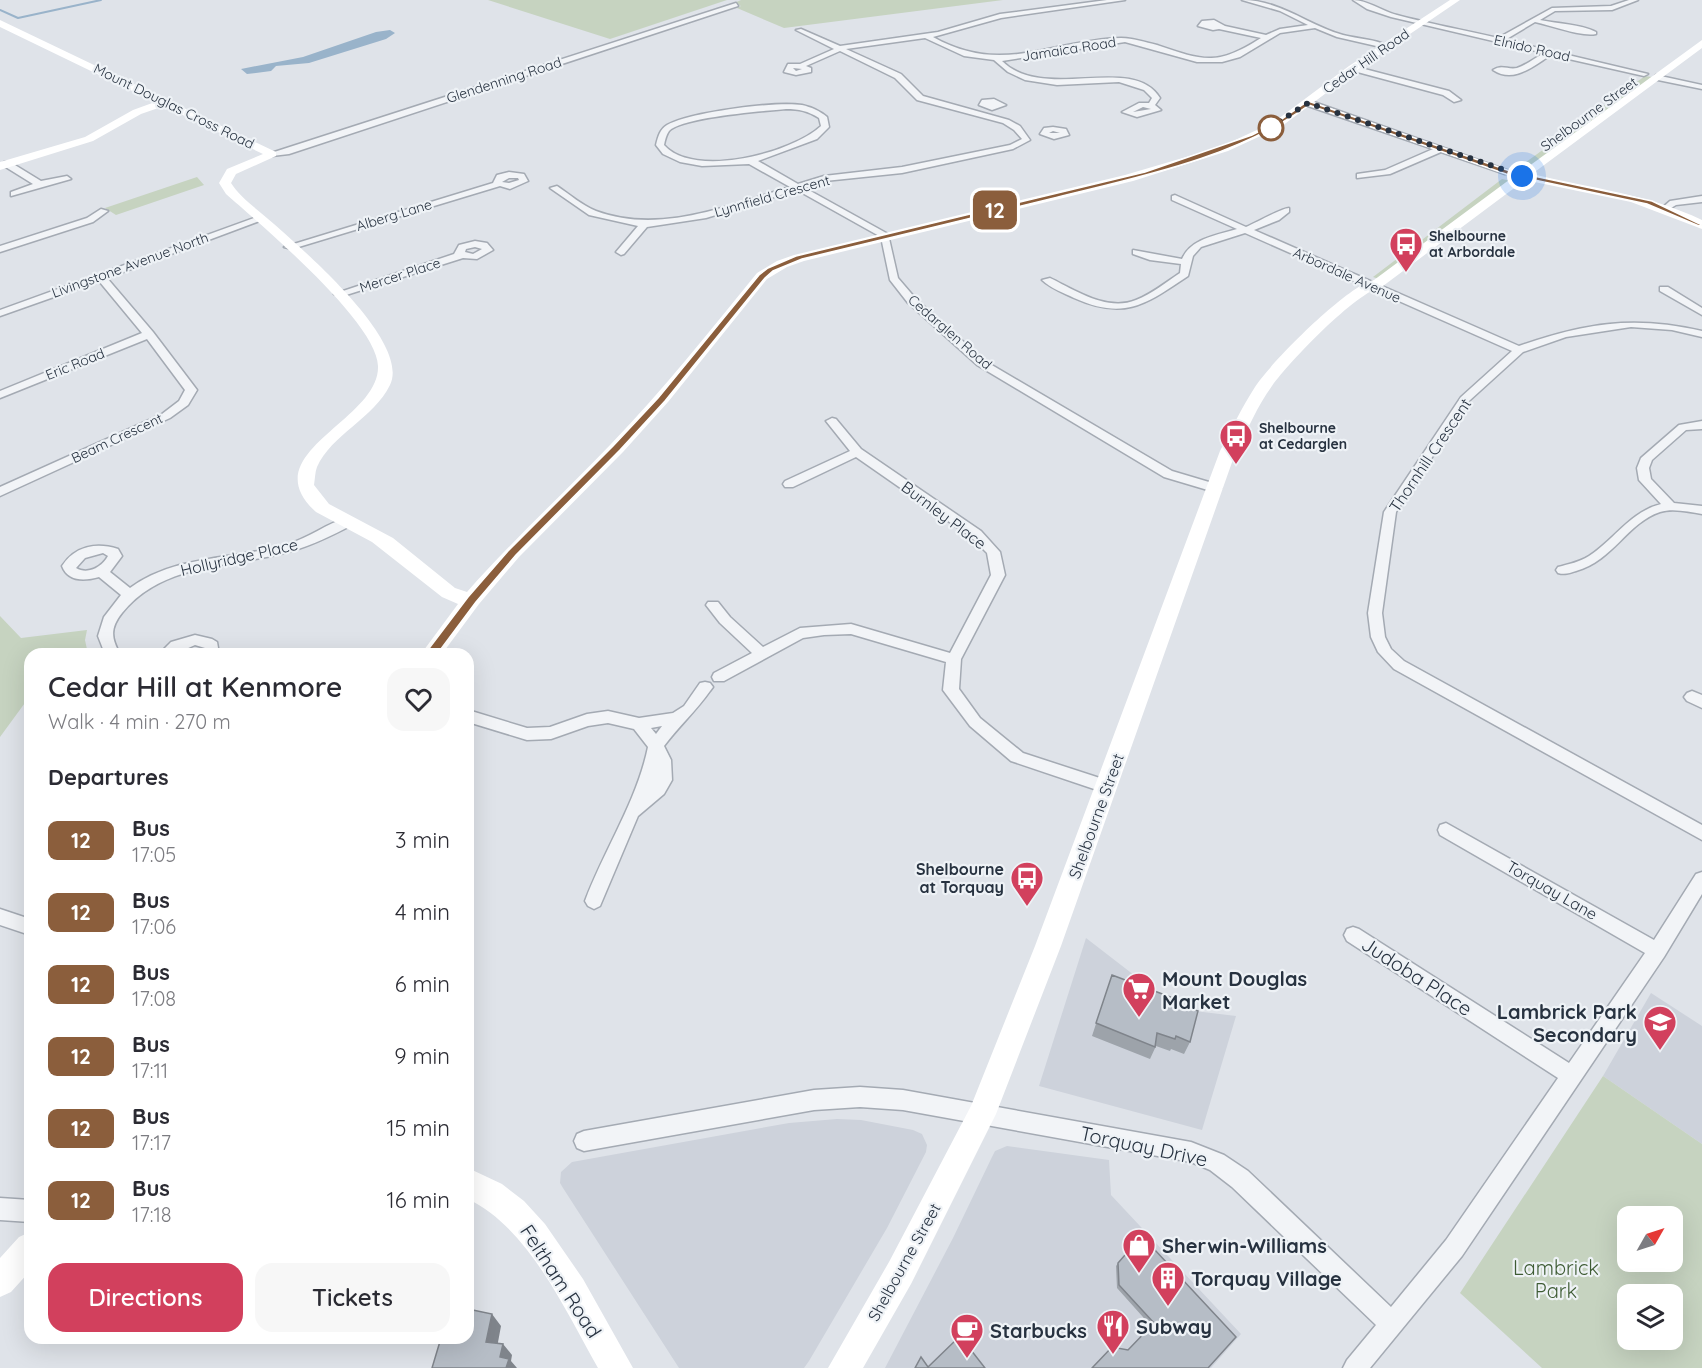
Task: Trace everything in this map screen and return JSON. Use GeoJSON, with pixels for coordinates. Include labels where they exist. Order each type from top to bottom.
{"type":"FeatureCollection","features":[{"type":"Feature","properties":{"kind":"street"},"geometry":{"type":"LineString","coordinates":[[801,66],[820,56],[842,49],[953,31],[1000,16],[1122,0]]}},
{"type":"Feature","properties":{"kind":"street"},"geometry":{"type":"LineString","coordinates":[[1245,0],[1282,10],[1339,36],[1385,46]]}},
{"type":"Feature","properties":{"kind":"street","name":"Elnido Road"},"geometry":{"type":"LineString","coordinates":[[1356,0],[1379,12],[1702,87]]}},
{"type":"Feature","properties":{"kind":"street","name":"Cedar Hill Road"},"geometry":{"type":"LineString","coordinates":[[435,648],[472,599],[512,553],[617,448],[662,399],[770,269],[799,258],[885,236],[1129,178],[1254,137],[1278,124],[1353,68],[1456,0]]}},
{"type":"Feature","properties":{"kind":"street"},"geometry":{"type":"LineString","coordinates":[[1498,41],[1554,9],[1612,8],[1635,0]]}},
{"type":"Feature","properties":{"kind":"street","name":"Glendenning Road"},"geometry":{"type":"LineString","coordinates":[[272,154],[297,148],[736,5]]}},
{"type":"Feature","properties":{"kind":"street"},"geometry":{"type":"LineString","coordinates":[[1533,20],[1575,29]]}},
{"type":"Feature","properties":{"kind":"street","name":"Mount Douglas Cross Road"},"geometry":{"type":"LineString","coordinates":[[0,23],[272,154]]}},
{"type":"Feature","properties":{"kind":"street","name":"Jamaica Road"},"geometry":{"type":"LineString","coordinates":[[926,36],[971,57],[997,60],[1124,40],[1143,43],[1186,58],[1220,61],[1235,57],[1281,31],[1314,26]]}},
{"type":"Feature","properties":{"kind":"street"},"geometry":{"type":"LineString","coordinates":[[1221,27],[1268,38]]}},
{"type":"Feature","properties":{"kind":"street"},"geometry":{"type":"LineString","coordinates":[[799,30],[898,75],[920,98],[977,112],[1018,128],[1024,136],[1044,134]]}},
{"type":"Feature","properties":{"kind":"street","name":"Shelbourne Street"},"geometry":{"type":"LineString","coordinates":[[844,1368],[900,1273],[982,1114],[1048,946],[1228,451],[1263,387],[1306,340],[1368,285],[1377,284],[1522,176],[1702,32]]}},
{"type":"Feature","properties":{"kind":"street","name":"Shelbourne Street"},"geometry":{"type":"LineString","coordinates":[[1368,285],[1367,279],[1508,172],[1650,75],[1702,43]]}},
{"type":"Feature","properties":{"kind":"street"},"geometry":{"type":"LineString","coordinates":[[1515,70],[1522,69],[1550,52]]}},
{"type":"Feature","properties":{"kind":"street"},"geometry":{"type":"LineString","coordinates":[[997,60],[1011,70],[1042,81],[1065,83],[1102,78],[1128,81],[1154,94],[1156,98],[1151,105]]}},
{"type":"Feature","properties":{"kind":"street"},"geometry":{"type":"LineString","coordinates":[[1353,68],[1446,93],[1457,100]]}},
{"type":"Feature","properties":{"kind":"street"},"geometry":{"type":"LineString","coordinates":[[3,165],[89,139],[137,112],[164,102]]}},
{"type":"Feature","properties":{"kind":"street"},"geometry":{"type":"LineString","coordinates":[[1308,103],[1508,172],[1625,196],[1666,207],[1702,225]]}},
{"type":"Feature","properties":{"kind":"street"},"geometry":{"type":"LineString","coordinates":[[751,161],[814,137],[825,127],[823,117],[812,110],[799,107],[776,107],[694,120],[669,127],[660,145],[666,152],[680,159],[702,163],[751,161],[885,236]]}},
{"type":"Feature","properties":{"kind":"street"},"geometry":{"type":"LineString","coordinates":[[977,112],[986,107]]}},
{"type":"Feature","properties":{"kind":"street","name":"Lynnfield Crescent"},"geometry":{"type":"LineString","coordinates":[[554,189],[592,213],[644,225],[706,215],[824,179],[902,170],[1012,147],[1023,143],[1026,140],[1024,136]]}},
{"type":"Feature","properties":{"kind":"street"},"geometry":{"type":"LineString","coordinates":[[1360,176],[1387,172],[1440,149]]}},
{"type":"Feature","properties":{"kind":"street","name":"Mount Douglas Cross Road"},"geometry":{"type":"LineString","coordinates":[[272,154],[231,172],[225,183],[230,191],[339,294],[364,322],[383,352],[387,373],[372,401],[338,431],[319,452],[308,466],[304,479],[314,501],[323,509],[379,538],[455,596],[472,599]]}},
{"type":"Feature","properties":{"kind":"street"},"geometry":{"type":"LineString","coordinates":[[3,165],[40,184]]}},
{"type":"Feature","properties":{"kind":"street"},"geometry":{"type":"LineString","coordinates":[[15,194],[40,184],[67,179]]}},
{"type":"Feature","properties":{"kind":"street","name":"Alberg Lane"},"geometry":{"type":"LineString","coordinates":[[289,247],[499,184]]}},
{"type":"Feature","properties":{"kind":"street","name":"Arbordale Avenue"},"geometry":{"type":"LineString","coordinates":[[1175,198],[1519,350]]}},
{"type":"Feature","properties":{"kind":"street"},"geometry":{"type":"LineString","coordinates":[[1666,207],[1673,203],[1702,198]]}},
{"type":"Feature","properties":{"kind":"street"},"geometry":{"type":"LineString","coordinates":[[1047,280],[1090,302],[1112,306],[1139,304],[1185,274],[1190,251],[1202,243],[1247,231],[1279,217],[1286,210]]}},
{"type":"Feature","properties":{"kind":"street"},"geometry":{"type":"LineString","coordinates":[[0,249],[83,223],[104,211]]}},
{"type":"Feature","properties":{"kind":"street","name":"Livingstone Avenue North"},"geometry":{"type":"LineString","coordinates":[[0,313],[260,219]]}},
{"type":"Feature","properties":{"kind":"street"},"geometry":{"type":"LineString","coordinates":[[621,252],[644,225]]}},
{"type":"Feature","properties":{"kind":"street","name":"Cedarglen Road"},"geometry":{"type":"LineString","coordinates":[[885,236],[893,278],[912,301],[981,363],[1168,474],[1215,488]]}},
{"type":"Feature","properties":{"kind":"street"},"geometry":{"type":"LineString","coordinates":[[1136,252],[1150,257],[1186,262]]}},
{"type":"Feature","properties":{"kind":"street","name":"Mercer Place"},"geometry":{"type":"LineString","coordinates":[[339,294],[461,255]]}},
{"type":"Feature","properties":{"kind":"street","name":"Beam Crescent"},"geometry":{"type":"LineString","coordinates":[[0,492],[166,416],[184,403],[191,390],[149,334],[100,276]]}},
{"type":"Feature","properties":{"kind":"street"},"geometry":{"type":"LineString","coordinates":[[1664,289],[1702,312]]}},
{"type":"Feature","properties":{"kind":"street","name":"Thornhill Crescent"},"geometry":{"type":"LineString","coordinates":[[1702,334],[1672,327],[1631,324],[1564,334],[1519,350],[1465,399],[1390,512],[1375,613],[1378,637],[1385,652],[1399,665],[1433,686],[1702,833]]}},
{"type":"Feature","properties":{"kind":"street","name":"Eric Road"},"geometry":{"type":"LineString","coordinates":[[0,395],[149,334]]}},
{"type":"Feature","properties":{"kind":"street","name":"Burnley Place"},"geometry":{"type":"LineString","coordinates":[[832,421],[857,452],[976,534],[993,552],[998,575],[954,659],[951,690],[975,722],[1017,757],[1106,787]]}},
{"type":"Feature","properties":{"kind":"street"},"geometry":{"type":"LineString","coordinates":[[1670,506],[1645,480],[1643,468],[1647,458],[1683,427],[1702,425]]}},
{"type":"Feature","properties":{"kind":"street"},"geometry":{"type":"LineString","coordinates":[[789,484],[857,452]]}},
{"type":"Feature","properties":{"kind":"street"},"geometry":{"type":"LineString","coordinates":[[1563,570],[1583,565],[1597,557],[1641,514],[1652,509],[1670,506],[1702,510]]}},
{"type":"Feature","properties":{"kind":"street","name":"Hollyridge Place"},"geometry":{"type":"LineString","coordinates":[[107,648],[104,634],[116,610],[129,594],[139,587],[179,570],[204,563],[288,548],[316,538],[347,522]]}},
{"type":"Feature","properties":{"kind":"street"},"geometry":{"type":"LineString","coordinates":[[100,571],[129,594]]}},
{"type":"Feature","properties":{"kind":"street"},"geometry":{"type":"LineString","coordinates":[[713,605],[725,620],[762,654]]}},
{"type":"Feature","properties":{"kind":"street"},"geometry":{"type":"LineString","coordinates":[[719,677],[800,633],[851,629],[954,659]]}},
{"type":"Feature","properties":{"kind":"street"},"geometry":{"type":"LineString","coordinates":[[174,648],[181,643],[196,640],[208,642],[212,648]]}},
{"type":"Feature","properties":{"kind":"street"},"geometry":{"type":"LineString","coordinates":[[656,745],[677,718],[689,710],[705,687]]}},
{"type":"Feature","properties":{"kind":"street"},"geometry":{"type":"LineString","coordinates":[[474,718],[527,734],[551,734],[586,720],[608,717],[639,724],[677,718]]}},
{"type":"Feature","properties":{"kind":"street"},"geometry":{"type":"LineString","coordinates":[[594,901],[606,868],[634,811],[646,803],[665,780],[667,771],[656,745],[639,724]]}},
{"type":"Feature","properties":{"kind":"street","name":"Torquay Lane"},"geometry":{"type":"LineString","coordinates":[[1446,830],[1657,951]]}},
{"type":"Feature","properties":{"kind":"street"},"geometry":{"type":"LineString","coordinates":[[1355,1368],[1454,1248],[1657,951],[1702,879]]}},
{"type":"Feature","properties":{"kind":"street"},"geometry":{"type":"LineString","coordinates":[[0,917],[24,925]]}},
{"type":"Feature","properties":{"kind":"street","name":"Judoba Place"},"geometry":{"type":"LineString","coordinates":[[1353,935],[1572,1076]]}},
{"type":"Feature","properties":{"kind":"street","name":"Torquay Drive"},"geometry":{"type":"LineString","coordinates":[[584,1141],[814,1100],[860,1097],[903,1100],[1191,1152],[1217,1162],[1240,1179],[1392,1324]]}},
{"type":"Feature","properties":{"kind":"street","name":"Feltham Road"},"geometry":{"type":"LineString","coordinates":[[474,1186],[497,1198],[519,1216],[533,1233],[616,1368]]}},
{"type":"Feature","properties":{"kind":"street"},"geometry":{"type":"LineString","coordinates":[[0,1209],[24,1211]]}},
{"type":"Feature","properties":{"kind":"street"},"geometry":{"type":"LineString","coordinates":[[0,1281],[24,1255]]}},
{"type":"Feature","properties":{"kind":"shaded area"},"geometry":{"type":"Polygon","coordinates":[[[1086,938],[1178,1009],[1236,1016],[1202,1130],[1039,1086],[1086,938]]]}},
{"type":"Feature","properties":{"kind":"shaded area","name":"Lambrick Park Secondary"},"geometry":{"type":"Polygon","coordinates":[[[1651,993],[1702,1026],[1702,1144],[1603,1076],[1651,993]]]}},
{"type":"Feature","properties":{"kind":"shaded area"},"geometry":{"type":"Polygon","coordinates":[[[837,1119],[861,1120],[913,1130],[922,1134],[927,1145],[926,1152],[887,1228],[809,1361],[804,1368],[679,1368],[563,1188],[560,1183],[561,1172],[572,1162],[789,1123],[837,1119]]]}},
{"type":"Feature","properties":{"kind":"shaded area"},"geometry":{"type":"Polygon","coordinates":[[[1007,1146],[1109,1160],[1111,1195],[1241,1334],[1211,1368],[885,1368],[953,1238],[995,1151],[1007,1146]]]}},
{"type":"Feature","properties":{"kind":"green space"},"geometry":{"type":"Polygon","coordinates":[[[488,0],[727,0],[610,39],[488,0]]]}},
{"type":"Feature","properties":{"kind":"green space"},"geometry":{"type":"Polygon","coordinates":[[[741,0],[1003,0],[784,28],[737,8],[741,6],[734,3],[741,0]]]}},
{"type":"Feature","properties":{"kind":"green space"},"geometry":{"type":"Polygon","coordinates":[[[1645,76],[1652,77],[1527,170],[1519,167],[1645,76]]]}},
{"type":"Feature","properties":{"kind":"green space"},"geometry":{"type":"Polygon","coordinates":[[[197,177],[204,185],[116,215],[105,208],[197,177]]]}},
{"type":"Feature","properties":{"kind":"green space"},"geometry":{"type":"Polygon","coordinates":[[[1502,179],[1511,181],[1379,279],[1373,277],[1502,179]]]}},
{"type":"Feature","properties":{"kind":"green space"},"geometry":{"type":"Polygon","coordinates":[[[0,616],[21,638],[87,630],[85,640],[87,648],[24,648],[24,704],[0,737],[0,616]]]}},
{"type":"Feature","properties":{"kind":"green space","name":"Lambrick Park"},"geometry":{"type":"Polygon","coordinates":[[[1603,1076],[1702,1144],[1702,1368],[1542,1368],[1460,1293],[1603,1076]]]}},
{"type":"Feature","properties":{"kind":"water"},"geometry":{"type":"Polygon","coordinates":[[[390,30],[395,33],[386,39],[309,63],[276,66],[271,71],[247,74],[241,69],[303,57],[376,32],[390,30]]]}},
{"type":"Feature","properties":{"kind":"building","name":"Mount Douglas Market"},"geometry":{"type":"Polygon","coordinates":[[[1112,975],[1173,998],[1172,1001],[1198,1011],[1190,1042],[1176,1036],[1175,1039],[1157,1033],[1155,1047],[1096,1023],[1112,975]]]}},
{"type":"Feature","properties":{"kind":"building","name":"Torquay Village"},"geometry":{"type":"Polygon","coordinates":[[[1132,1247],[1154,1249],[1236,1337],[1208,1368],[1092,1368],[1112,1347],[1128,1350],[1154,1323],[1119,1285],[1118,1263],[1132,1247]]]}},
{"type":"Feature","properties":{"kind":"building"},"geometry":{"type":"Polygon","coordinates":[[[474,1310],[492,1314],[486,1342],[503,1344],[500,1357],[509,1359],[506,1368],[432,1368],[439,1344],[474,1344],[474,1310]]]}},
{"type":"Feature","properties":{"kind":"building"},"geometry":{"type":"Polygon","coordinates":[[[960,1336],[985,1368],[915,1368],[921,1357],[928,1367],[960,1336]]]}},
{"type":"Feature","properties":{"kind":"waterway"},"geometry":{"type":"LineString","coordinates":[[0,10],[18,18],[101,0]]}},
{"type":"Feature","properties":{"kind":"bus line","name":"12"},"geometry":{"type":"LineString","coordinates":[[435,648],[472,599],[512,553],[617,448],[662,399],[762,276],[770,269],[799,258],[1147,173],[1224,149],[1254,137],[1308,103],[1508,172],[1649,202],[1666,207],[1702,225]]}},
{"type":"Feature","properties":{"kind":"place","name":"Shelbourne at Arbordale"},"geometry":{"type":"Point","coordinates":[1406,273]}},
{"type":"Feature","properties":{"kind":"place","name":"Shelbourne at Cedarglen"},"geometry":{"type":"Point","coordinates":[1236,465]}},
{"type":"Feature","properties":{"kind":"place","name":"Shelbourne at Torquay"},"geometry":{"type":"Point","coordinates":[1027,907]}},
{"type":"Feature","properties":{"kind":"place","name":"Mount Douglas Market"},"geometry":{"type":"Point","coordinates":[1139,1018]}},
{"type":"Feature","properties":{"kind":"place","name":"Lambrick Park Secondary"},"geometry":{"type":"Point","coordinates":[1660,1051]}},
{"type":"Feature","properties":{"kind":"place","name":"Sherwin-Williams"},"geometry":{"type":"Point","coordinates":[1139,1274]}},
{"type":"Feature","properties":{"kind":"place","name":"Torquay Village"},"geometry":{"type":"Point","coordinates":[1168,1307]}},
{"type":"Feature","properties":{"kind":"place","name":"Subway"},"geometry":{"type":"Point","coordinates":[1113,1355]}},
{"type":"Feature","properties":{"kind":"place","name":"Starbucks"},"geometry":{"type":"Point","coordinates":[967,1359]}},
{"type":"Feature","properties":{"kind":"route"},"geometry":{"type":"LineString","coordinates":[[1271,128],[1266,130],[1308,103],[1522,176]]}}]}
